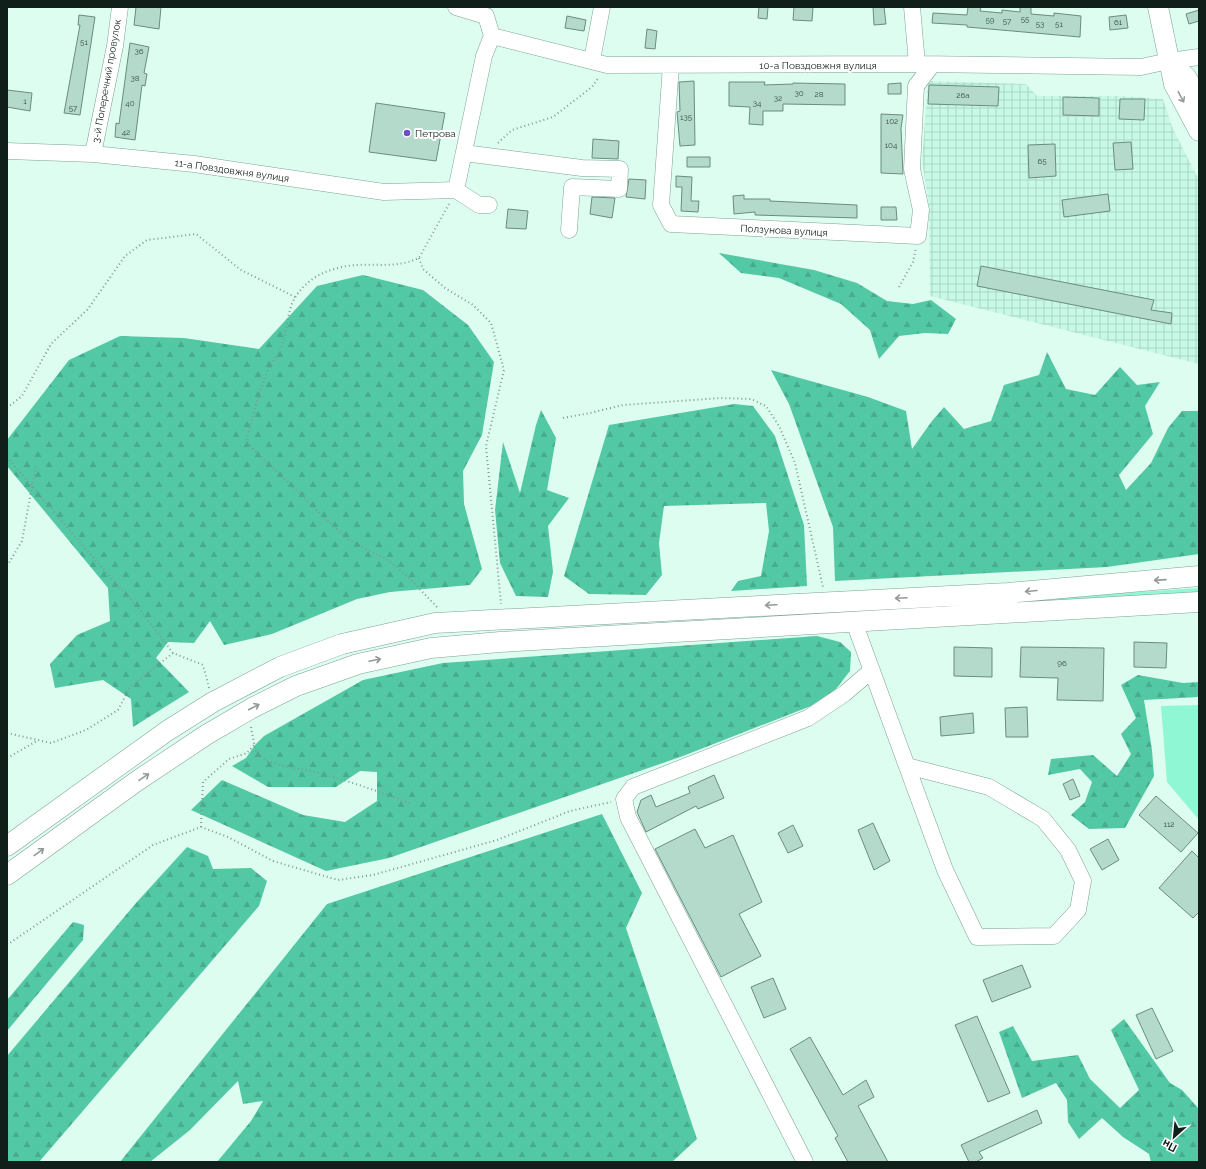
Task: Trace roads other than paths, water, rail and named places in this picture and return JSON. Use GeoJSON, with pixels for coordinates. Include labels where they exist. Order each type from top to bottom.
{"type":"FeatureCollection","features":[{"type":"Feature","properties":{"kind":"main road"},"geometry":{"type":"LineString","coordinates":[[1158,7],[1174,84],[1199,131]]}},
{"type":"Feature","properties":{"kind":"main road"},"geometry":{"type":"LineString","coordinates":[[1169,61],[1186,77],[1199,100]]}},
{"type":"Feature","properties":{"kind":"main road"},"geometry":{"type":"LineString","coordinates":[[7,846],[167,731],[212,702],[280,666],[342,644],[435,623],[1008,593],[1199,576]]}},
{"type":"Feature","properties":{"kind":"main road"},"geometry":{"type":"LineString","coordinates":[[7,875],[137,781],[206,735],[252,708],[296,686],[358,664],[431,648],[507,641],[1199,602]]}},
{"type":"Feature","properties":{"kind":"street","name":"3-й Поперечний провулок"},"geometry":{"type":"LineString","coordinates":[[93,154],[115,46],[120,7]]}},
{"type":"Feature","properties":{"kind":"street"},"geometry":{"type":"LineString","coordinates":[[456,7],[486,16],[492,36],[484,56],[456,190],[479,205],[489,205]]}},
{"type":"Feature","properties":{"kind":"street"},"geometry":{"type":"LineString","coordinates":[[600,62],[602,7]]}},
{"type":"Feature","properties":{"kind":"street"},"geometry":{"type":"LineString","coordinates":[[912,7],[925,65]]}},
{"type":"Feature","properties":{"kind":"street","name":"10-а Повздовжня вулиця"},"geometry":{"type":"LineString","coordinates":[[492,36],[600,62],[671,66],[925,65],[1141,67],[1199,57]]}},
{"type":"Feature","properties":{"kind":"street","name":"Ползунова вулиця"},"geometry":{"type":"LineString","coordinates":[[671,66],[661,205],[671,224],[918,236],[921,210],[912,169],[916,86],[925,65]]}},
{"type":"Feature","properties":{"kind":"street","name":"11-а Повздовжня вулиця"},"geometry":{"type":"LineString","coordinates":[[7,151],[93,154],[194,164],[384,192],[456,190]]}},
{"type":"Feature","properties":{"kind":"street"},"geometry":{"type":"LineString","coordinates":[[464,153],[582,168],[620,169],[619,189],[572,187],[569,230]]}},
{"type":"Feature","properties":{"kind":"street"},"geometry":{"type":"LineString","coordinates":[[854,622],[945,870],[977,937],[1054,936],[1078,910],[1083,881],[1068,850],[1044,819],[989,787],[907,766]]}},
{"type":"Feature","properties":{"kind":"street"},"geometry":{"type":"LineString","coordinates":[[805,1162],[628,817],[624,799],[633,787],[808,718],[844,694],[872,670]]}},
{"type":"Feature","properties":{"kind":"place","name":"Петрова"},"geometry":{"type":"Point","coordinates":[407,133]}}]}
